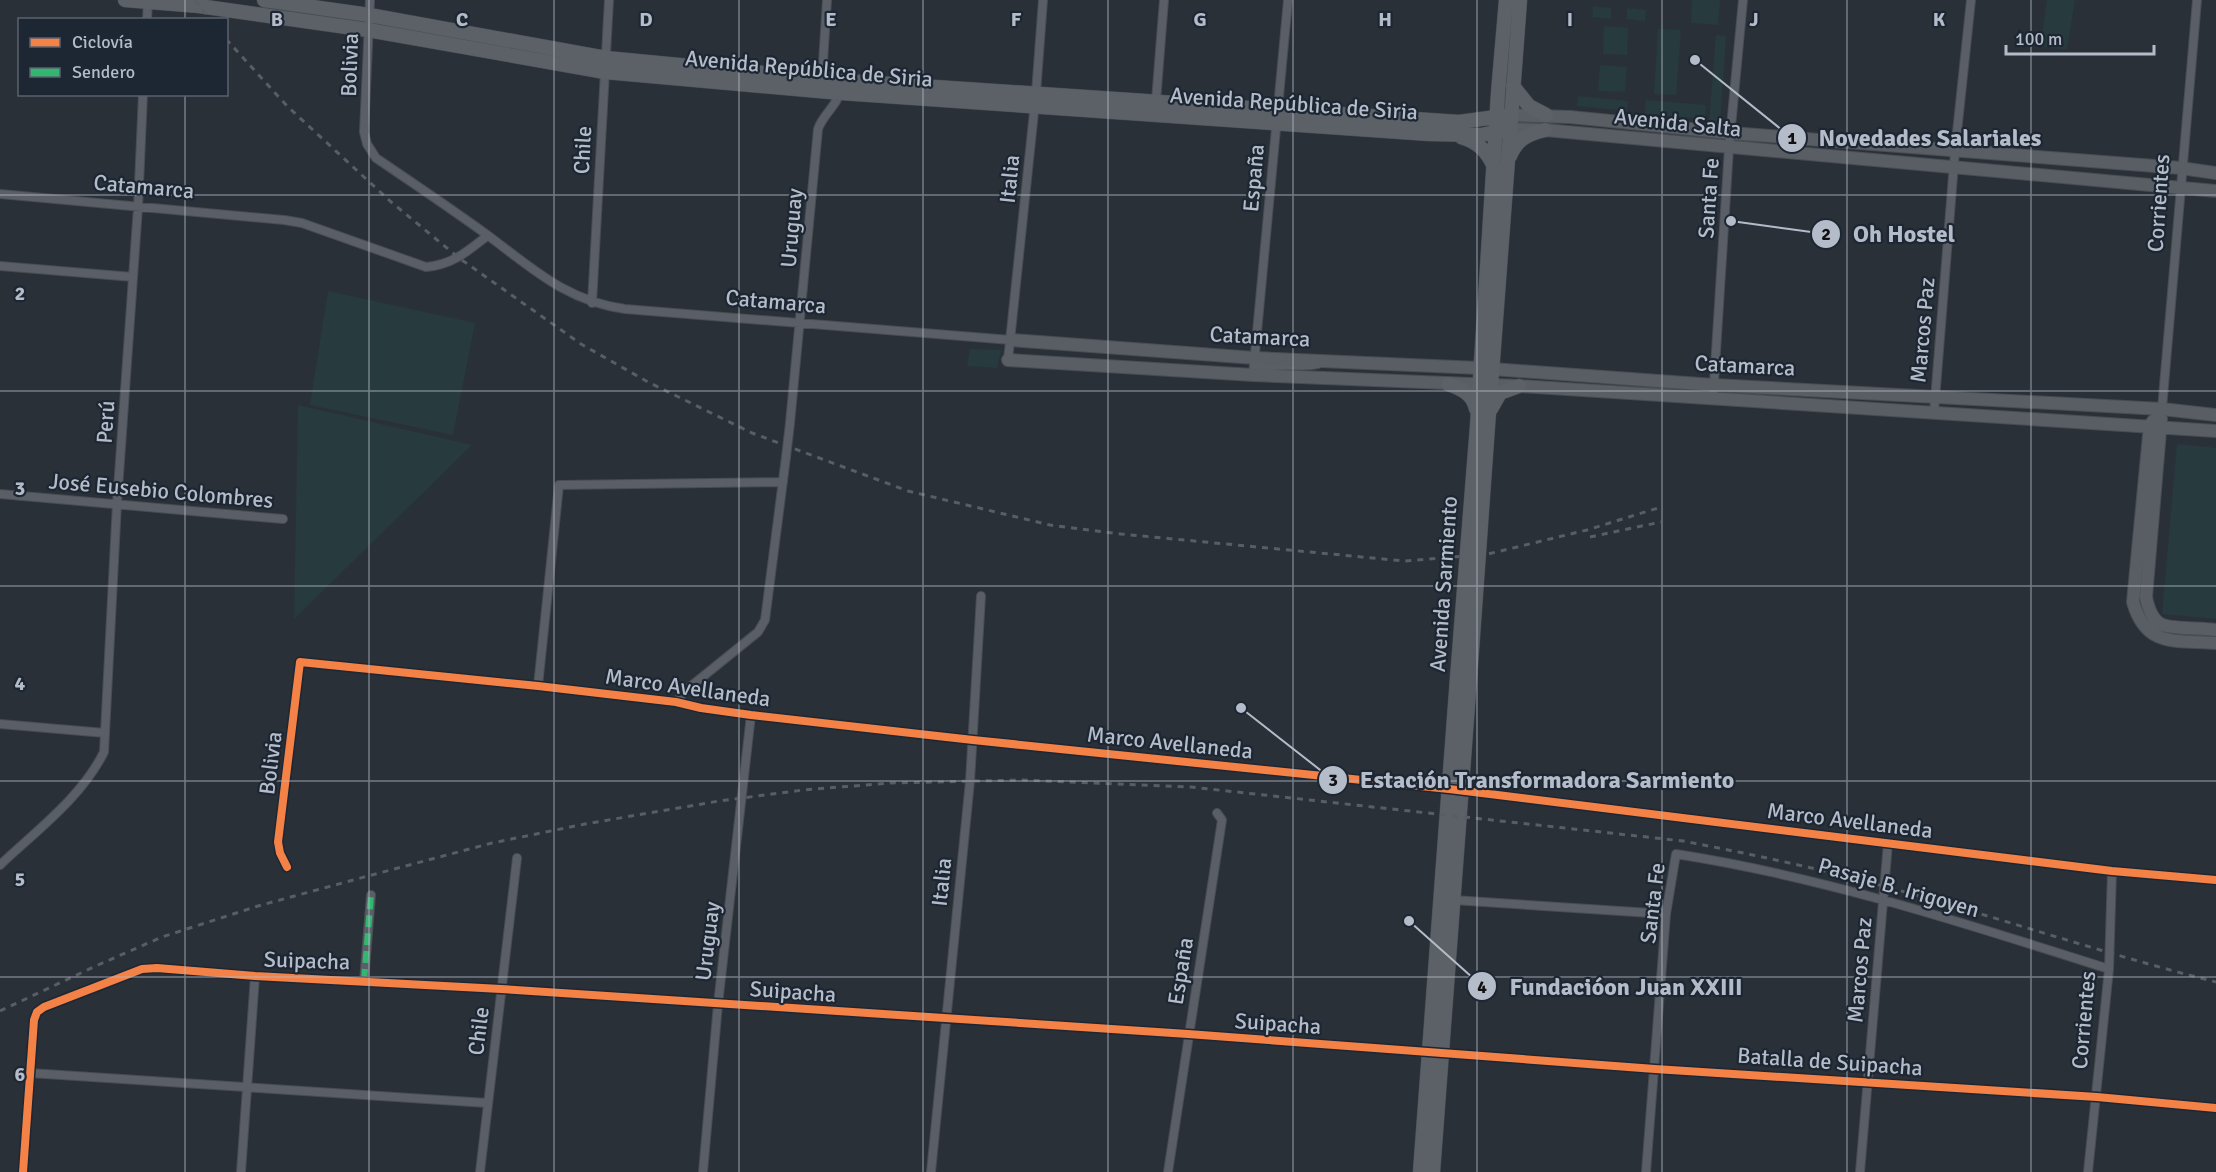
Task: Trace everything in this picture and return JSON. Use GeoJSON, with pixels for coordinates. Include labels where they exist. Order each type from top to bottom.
{"type":"FeatureCollection","features":[{"type":"Feature","properties":{"kind":"main road","name":"Avenida República de Siria"},"geometry":{"type":"LineString","coordinates":[[125,0],[220,4],[605,72],[833,84],[1456,128],[1496,125]]}},
{"type":"Feature","properties":{"kind":"main road","name":"Avenida República de Siria"},"geometry":{"type":"LineString","coordinates":[[264,0],[369,15],[606,58],[833,84]]}},
{"type":"Feature","properties":{"kind":"main road","name":"Avenida Sarmiento"},"geometry":{"type":"LineString","coordinates":[[1433,1172],[1434,1054],[1483,420],[1500,167],[1496,125],[1506,0]]}},
{"type":"Feature","properties":{"kind":"main road","name":"Avenida Sarmiento"},"geometry":{"type":"LineString","coordinates":[[1500,167],[1511,122],[1520,0]]}},
{"type":"Feature","properties":{"kind":"main road"},"geometry":{"type":"LineString","coordinates":[[1513,86],[1529,106],[1546,115]]}},
{"type":"Feature","properties":{"kind":"main road"},"geometry":{"type":"LineString","coordinates":[[1498,93],[1486,111],[1456,128],[1477,143],[1500,167],[1521,139],[1528,134],[1545,130]]}},
{"type":"Feature","properties":{"kind":"main road","name":"Avenida República de Siria"},"geometry":{"type":"LineString","coordinates":[[1035,100],[1156,101],[1276,116]]}},
{"type":"Feature","properties":{"kind":"main road","name":"Avenida Salta"},"geometry":{"type":"LineString","coordinates":[[1496,125],[1546,115],[1731,133],[2181,168],[2216,173]]}},
{"type":"Feature","properties":{"kind":"main road","name":"Avenida Salta"},"geometry":{"type":"LineString","coordinates":[[1511,122],[1545,130],[2181,186],[2216,191]]}},
{"type":"Feature","properties":{"kind":"main road","name":"Catamarca"},"geometry":{"type":"LineString","coordinates":[[1011,340],[1254,368],[1448,384],[1519,386],[2216,431]]}},
{"type":"Feature","properties":{"kind":"main road","name":"Catamarca"},"geometry":{"type":"LineString","coordinates":[[1008,360],[1254,368],[1338,361],[1486,368],[1714,385],[2162,409],[2216,415]]}},
{"type":"Feature","properties":{"kind":"main road"},"geometry":{"type":"LineString","coordinates":[[1448,384],[1460,388],[1471,397],[1483,420]]}},
{"type":"Feature","properties":{"kind":"main road"},"geometry":{"type":"LineString","coordinates":[[1483,420],[1500,393],[1519,386]]}},
{"type":"Feature","properties":{"kind":"main road","name":"Corrientes"},"geometry":{"type":"LineString","coordinates":[[2162,409],[2155,426],[2133,602],[2142,625],[2149,633],[2160,639],[2216,644]]}},
{"type":"Feature","properties":{"kind":"main road","name":"Corrientes"},"geometry":{"type":"LineString","coordinates":[[2155,426],[2146,597],[2149,609],[2155,619],[2163,625],[2216,630]]}},
{"type":"Feature","properties":{"kind":"main road","name":"Avenida Sarmiento"},"geometry":{"type":"LineString","coordinates":[[1420,1172],[1453,900],[1456,790]]}},
{"type":"Feature","properties":{"kind":"street","name":"Bolivia"},"geometry":{"type":"LineString","coordinates":[[364,132],[370,0]]}},
{"type":"Feature","properties":{"kind":"street","name":"Chile"},"geometry":{"type":"LineString","coordinates":[[592,303],[609,0]]}},
{"type":"Feature","properties":{"kind":"street"},"geometry":{"type":"LineString","coordinates":[[827,0],[833,84]]}},
{"type":"Feature","properties":{"kind":"street","name":"Italia"},"geometry":{"type":"LineString","coordinates":[[1008,360],[1043,0]]}},
{"type":"Feature","properties":{"kind":"street"},"geometry":{"type":"LineString","coordinates":[[1156,101],[1164,0]]}},
{"type":"Feature","properties":{"kind":"street","name":"España"},"geometry":{"type":"LineString","coordinates":[[1254,368],[1288,0]]}},
{"type":"Feature","properties":{"kind":"street","name":"Santa Fe"},"geometry":{"type":"LineString","coordinates":[[1713,398],[1731,133],[1743,0]]}},
{"type":"Feature","properties":{"kind":"street","name":"Marcos Paz"},"geometry":{"type":"LineString","coordinates":[[1934,412],[1955,151],[1971,0]]}},
{"type":"Feature","properties":{"kind":"street","name":"Corrientes"},"geometry":{"type":"LineString","coordinates":[[2162,409],[2196,0]]}},
{"type":"Feature","properties":{"kind":"street"},"geometry":{"type":"LineString","coordinates":[[147,18],[148,1]]}},
{"type":"Feature","properties":{"kind":"street","name":"Uruguay"},"geometry":{"type":"LineString","coordinates":[[783,482],[801,324],[818,129],[833,84]]}},
{"type":"Feature","properties":{"kind":"street","name":"Perú"},"geometry":{"type":"LineString","coordinates":[[0,865],[81,788],[95,770],[104,752],[143,96]]}},
{"type":"Feature","properties":{"kind":"street","name":"Catamarca"},"geometry":{"type":"LineString","coordinates":[[364,132],[367,144],[376,158],[524,264],[567,292],[592,303],[625,309],[1011,340]]}},
{"type":"Feature","properties":{"kind":"street","name":"Catamarca"},"geometry":{"type":"LineString","coordinates":[[0,194],[302,223],[426,267],[438,266],[459,258],[487,236]]}},
{"type":"Feature","properties":{"kind":"street"},"geometry":{"type":"LineString","coordinates":[[0,267],[133,277]]}},
{"type":"Feature","properties":{"kind":"street"},"geometry":{"type":"LineString","coordinates":[[538,686],[559,485],[783,482],[765,620],[758,632],[685,691],[676,702]]}},
{"type":"Feature","properties":{"kind":"street","name":"José Eusebio Colombres"},"geometry":{"type":"LineString","coordinates":[[0,494],[284,519]]}},
{"type":"Feature","properties":{"kind":"street","name":"Italia"},"geometry":{"type":"LineString","coordinates":[[931,1172],[973,740],[972,720],[981,596]]}},
{"type":"Feature","properties":{"kind":"street","name":"Bolivia"},"geometry":{"type":"LineString","coordinates":[[287,867],[280,853],[278,842],[300,662]]}},
{"type":"Feature","properties":{"kind":"street","name":"Marco Avellaneda"},"geometry":{"type":"LineString","coordinates":[[300,662],[538,686],[676,702],[751,715],[973,740],[1456,790],[2112,870],[2216,880]]}},
{"type":"Feature","properties":{"kind":"street","name":"Uruguay"},"geometry":{"type":"LineString","coordinates":[[703,1172],[718,1004],[751,715]]}},
{"type":"Feature","properties":{"kind":"street"},"geometry":{"type":"LineString","coordinates":[[0,724],[105,733]]}},
{"type":"Feature","properties":{"kind":"street","name":"España"},"geometry":{"type":"LineString","coordinates":[[1168,1172],[1222,820],[1218,813]]}},
{"type":"Feature","properties":{"kind":"street","name":"Marcos Paz"},"geometry":{"type":"LineString","coordinates":[[1860,1172],[1888,843]]}},
{"type":"Feature","properties":{"kind":"street","name":"Santa Fe"},"geometry":{"type":"LineString","coordinates":[[1646,1172],[1666,914],[1676,854]]}},
{"type":"Feature","properties":{"kind":"street","name":"Pasaje B. Irigoyen"},"geometry":{"type":"LineString","coordinates":[[1676,854],[1773,871],[1883,900],[2109,969]]}},
{"type":"Feature","properties":{"kind":"street","name":"Chile"},"geometry":{"type":"LineString","coordinates":[[480,1172],[517,858]]}},
{"type":"Feature","properties":{"kind":"street","name":"Corrientes"},"geometry":{"type":"LineString","coordinates":[[2088,1172],[2109,969],[2112,870]]}},
{"type":"Feature","properties":{"kind":"street"},"geometry":{"type":"LineString","coordinates":[[364,981],[371,895]]}},
{"type":"Feature","properties":{"kind":"street"},"geometry":{"type":"LineString","coordinates":[[1453,900],[1666,914]]}},
{"type":"Feature","properties":{"kind":"street","name":"Suipacha"},"geometry":{"type":"LineString","coordinates":[[30,1073],[34,1020],[37,1012],[44,1006],[142,969],[157,968],[1188,1034],[1434,1054]]}},
{"type":"Feature","properties":{"kind":"street"},"geometry":{"type":"LineString","coordinates":[[241,1172],[255,976]]}},
{"type":"Feature","properties":{"kind":"street","name":"Batalla de Suipacha"},"geometry":{"type":"LineString","coordinates":[[1434,1054],[1868,1081],[2216,1108]]}},
{"type":"Feature","properties":{"kind":"street"},"geometry":{"type":"LineString","coordinates":[[23,1172],[30,1073],[487,1104]]}},
{"type":"Feature","properties":{"kind":"green space"},"geometry":{"type":"Polygon","coordinates":[[[1692,0],[1720,0],[1718,25],[1691,23],[1692,0]]]}},
{"type":"Feature","properties":{"kind":"green space"},"geometry":{"type":"Polygon","coordinates":[[[2047,0],[2075,0],[2067,50],[2041,46],[2047,0]]]}},
{"type":"Feature","properties":{"kind":"green space"},"geometry":{"type":"Polygon","coordinates":[[[1593,6],[1611,8],[1611,19],[1592,17],[1593,6]]]}},
{"type":"Feature","properties":{"kind":"green space"},"geometry":{"type":"Polygon","coordinates":[[[1627,8],[1646,10],[1645,21],[1627,19],[1627,8]]]}},
{"type":"Feature","properties":{"kind":"green space"},"geometry":{"type":"Polygon","coordinates":[[[1604,26],[1628,28],[1627,55],[1603,54],[1604,26]]]}},
{"type":"Feature","properties":{"kind":"green space"},"geometry":{"type":"Polygon","coordinates":[[[1658,29],[1681,30],[1676,95],[1654,94],[1658,29]]]}},
{"type":"Feature","properties":{"kind":"green space"},"geometry":{"type":"Polygon","coordinates":[[[1716,35],[1726,36],[1720,122],[1709,122],[1716,35]]]}},
{"type":"Feature","properties":{"kind":"green space"},"geometry":{"type":"Polygon","coordinates":[[[1600,65],[1627,67],[1625,92],[1598,91],[1600,65]]]}},
{"type":"Feature","properties":{"kind":"green space"},"geometry":{"type":"Polygon","coordinates":[[[1578,96],[1628,101],[1627,111],[1577,106],[1578,96]]]}},
{"type":"Feature","properties":{"kind":"green space"},"geometry":{"type":"Polygon","coordinates":[[[1646,100],[1706,105],[1705,119],[1645,114],[1646,100]]]}},
{"type":"Feature","properties":{"kind":"green space"},"geometry":{"type":"Polygon","coordinates":[[[328,291],[475,323],[453,435],[310,405],[328,291]]]}},
{"type":"Feature","properties":{"kind":"green space"},"geometry":{"type":"Polygon","coordinates":[[[970,349],[1001,350],[997,368],[967,366],[970,349]]]}},
{"type":"Feature","properties":{"kind":"green space"},"geometry":{"type":"Polygon","coordinates":[[[298,405],[472,445],[294,619],[298,405]]]}},
{"type":"Feature","properties":{"kind":"green space"},"geometry":{"type":"Polygon","coordinates":[[[2177,444],[2216,448],[2216,619],[2162,614],[2177,444]]]}},
{"type":"Feature","properties":{"kind":"railway"},"geometry":{"type":"LineString","coordinates":[[195,0],[209,18]]}},
{"type":"Feature","properties":{"kind":"railway"},"geometry":{"type":"LineString","coordinates":[[228,41],[287,106],[390,201],[459,258],[581,344],[648,382],[752,433],[908,491],[1050,525],[1404,561],[1488,554],[1587,530],[1658,508]]}},
{"type":"Feature","properties":{"kind":"railway"},"geometry":{"type":"LineString","coordinates":[[1590,537],[1661,522]]}},
{"type":"Feature","properties":{"kind":"railway"},"geometry":{"type":"LineString","coordinates":[[0,1011],[162,937],[258,906],[492,843],[719,801],[803,790],[890,783],[1022,780],[1191,787],[1683,841],[1858,879],[2216,982]]}},
{"type":"Feature","properties":{"kind":"marked path"},"geometry":{"type":"LineString","coordinates":[[364,981],[371,895]]}},
{"type":"Feature","properties":{"kind":"cycle path"},"geometry":{"type":"LineString","coordinates":[[287,867],[280,853],[278,842],[300,662],[538,686],[676,702],[751,715],[973,740],[1449,789],[2112,871],[2216,880]]}},
{"type":"Feature","properties":{"kind":"cycle path"},"geometry":{"type":"LineString","coordinates":[[23,1172],[34,1020],[37,1012],[44,1007],[142,969],[157,968],[1188,1034],[1655,1069],[2097,1097],[2216,1108]]}},
{"type":"Feature","properties":{"kind":"place","name":"Novedades Salariales"},"geometry":{"type":"Point","coordinates":[1695,60]}},
{"type":"Feature","properties":{"kind":"place","name":"Oh Hostel"},"geometry":{"type":"Point","coordinates":[1731,221]}},
{"type":"Feature","properties":{"kind":"place","name":"Estación Transformadora Sarmiento"},"geometry":{"type":"Point","coordinates":[1241,708]}},
{"type":"Feature","properties":{"kind":"place","name":"Fundacióon Juan XXIII"},"geometry":{"type":"Point","coordinates":[1409,921]}}]}
